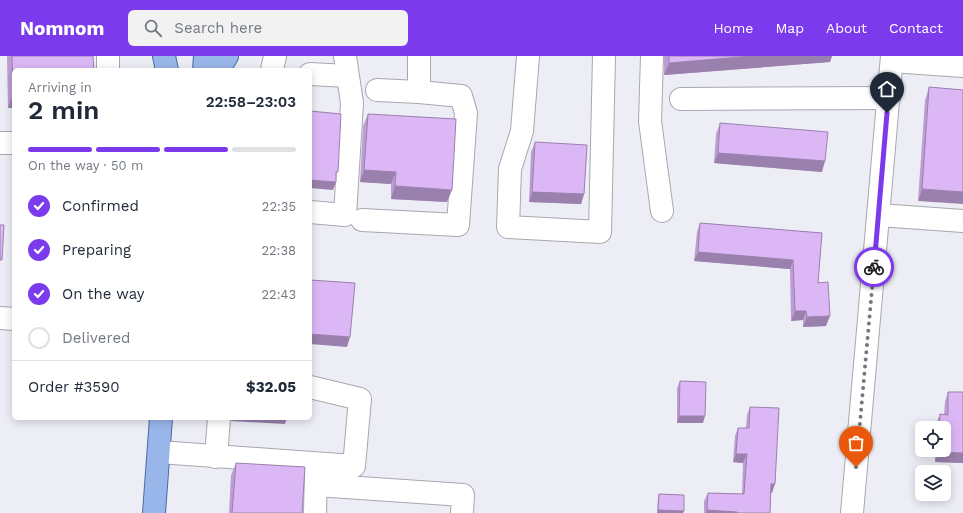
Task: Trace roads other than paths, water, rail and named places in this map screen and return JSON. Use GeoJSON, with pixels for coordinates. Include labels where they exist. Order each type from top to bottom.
{"type":"FeatureCollection","features":[{"type":"Feature","properties":{"kind":"main road"},"geometry":{"type":"LineString","coordinates":[[164,56],[167,68]]}},
{"type":"Feature","properties":{"kind":"main road"},"geometry":{"type":"LineString","coordinates":[[169,68],[172,56]]}},
{"type":"Feature","properties":{"kind":"main road"},"geometry":{"type":"LineString","coordinates":[[204,68],[205,56]]}},
{"type":"Feature","properties":{"kind":"main road"},"geometry":{"type":"LineString","coordinates":[[219,68],[227,56]]}},
{"type":"Feature","properties":{"kind":"main road"},"geometry":{"type":"LineString","coordinates":[[154,513],[161,420]]}},
{"type":"Feature","properties":{"kind":"street"},"geometry":{"type":"LineString","coordinates":[[108,56],[108,68]]}},
{"type":"Feature","properties":{"kind":"street"},"geometry":{"type":"LineString","coordinates":[[272,68],[275,56]]}},
{"type":"Feature","properties":{"kind":"street"},"geometry":{"type":"LineString","coordinates":[[419,56],[419,92]]}},
{"type":"Feature","properties":{"kind":"street"},"geometry":{"type":"LineString","coordinates":[[528,56],[522,131],[510,168],[508,227],[600,232],[604,56]]}},
{"type":"Feature","properties":{"kind":"street"},"geometry":{"type":"LineString","coordinates":[[652,56],[650,121],[662,211]]}},
{"type":"Feature","properties":{"kind":"street"},"geometry":{"type":"LineString","coordinates":[[852,513],[892,59],[930,60],[963,66]]}},
{"type":"Feature","properties":{"kind":"street"},"geometry":{"type":"LineString","coordinates":[[312,74],[346,66],[352,103],[344,214],[312,212]]}},
{"type":"Feature","properties":{"kind":"street"},"geometry":{"type":"LineString","coordinates":[[362,220],[458,225],[466,113],[461,96],[377,90]]}},
{"type":"Feature","properties":{"kind":"street"},"geometry":{"type":"LineString","coordinates":[[681,99],[889,98]]}},
{"type":"Feature","properties":{"kind":"street"},"geometry":{"type":"LineString","coordinates":[[0,143],[12,143]]}},
{"type":"Feature","properties":{"kind":"street"},"geometry":{"type":"LineString","coordinates":[[879,216],[963,221]]}},
{"type":"Feature","properties":{"kind":"street"},"geometry":{"type":"LineString","coordinates":[[0,318],[12,319]]}},
{"type":"Feature","properties":{"kind":"street"},"geometry":{"type":"LineString","coordinates":[[312,387],[360,399],[354,466],[316,474]]}},
{"type":"Feature","properties":{"kind":"street"},"geometry":{"type":"LineString","coordinates":[[216,456],[219,420]]}},
{"type":"Feature","properties":{"kind":"street"},"geometry":{"type":"LineString","coordinates":[[159,452],[216,456],[316,474],[463,494],[462,513]]}},
{"type":"Feature","properties":{"kind":"street"},"geometry":{"type":"LineString","coordinates":[[315,513],[316,474]]}}]}
